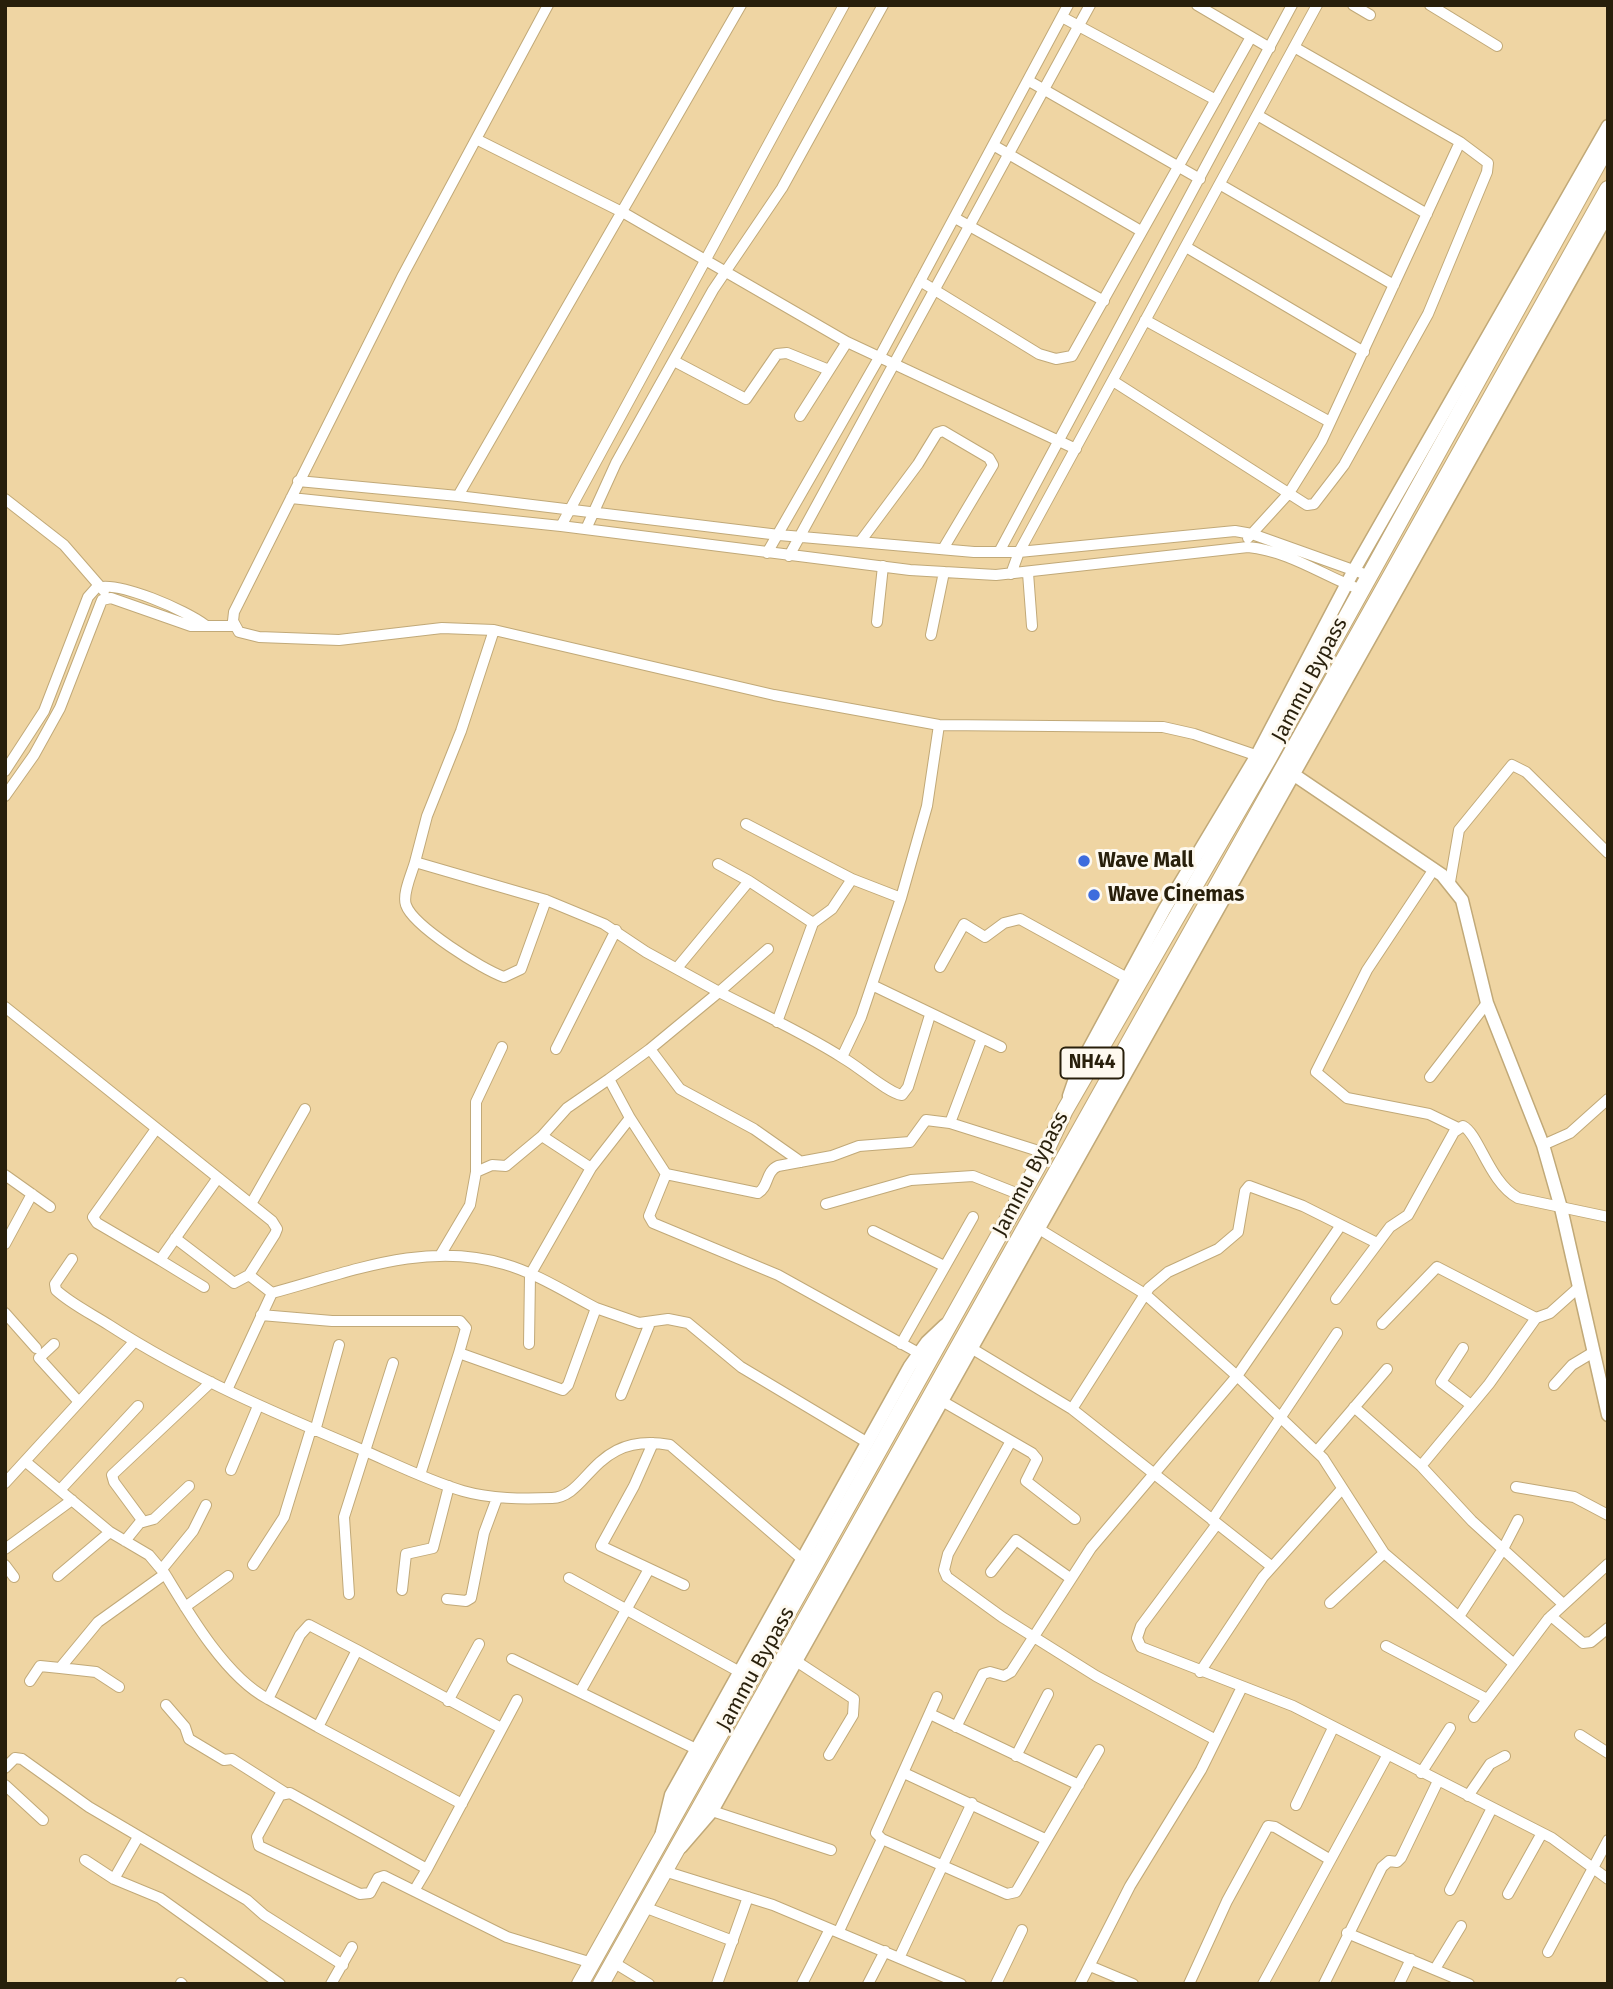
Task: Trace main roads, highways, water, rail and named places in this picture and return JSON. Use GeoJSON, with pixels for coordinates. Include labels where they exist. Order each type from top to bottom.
{"type":"FeatureCollection","features":[{"type":"Feature","properties":{"kind":"highway","name":"Jammu Bypass"},"geometry":{"type":"LineString","coordinates":[[580,1984],[924,1356],[950,1321],[1045,1153],[1065,1110],[1262,757],[1357,580],[1519,310],[1608,145]]}},
{"type":"Feature","properties":{"kind":"highway","name":"Jammu Bypass"},"geometry":{"type":"LineString","coordinates":[[601,1984],[1288,770],[1608,189]]}},
{"type":"Feature","properties":{"kind":"place","name":"Wave Mall"},"geometry":{"type":"Point","coordinates":[1084,861]}},
{"type":"Feature","properties":{"kind":"place","name":"Wave Cinemas"},"geometry":{"type":"Point","coordinates":[1094,895]}}]}
